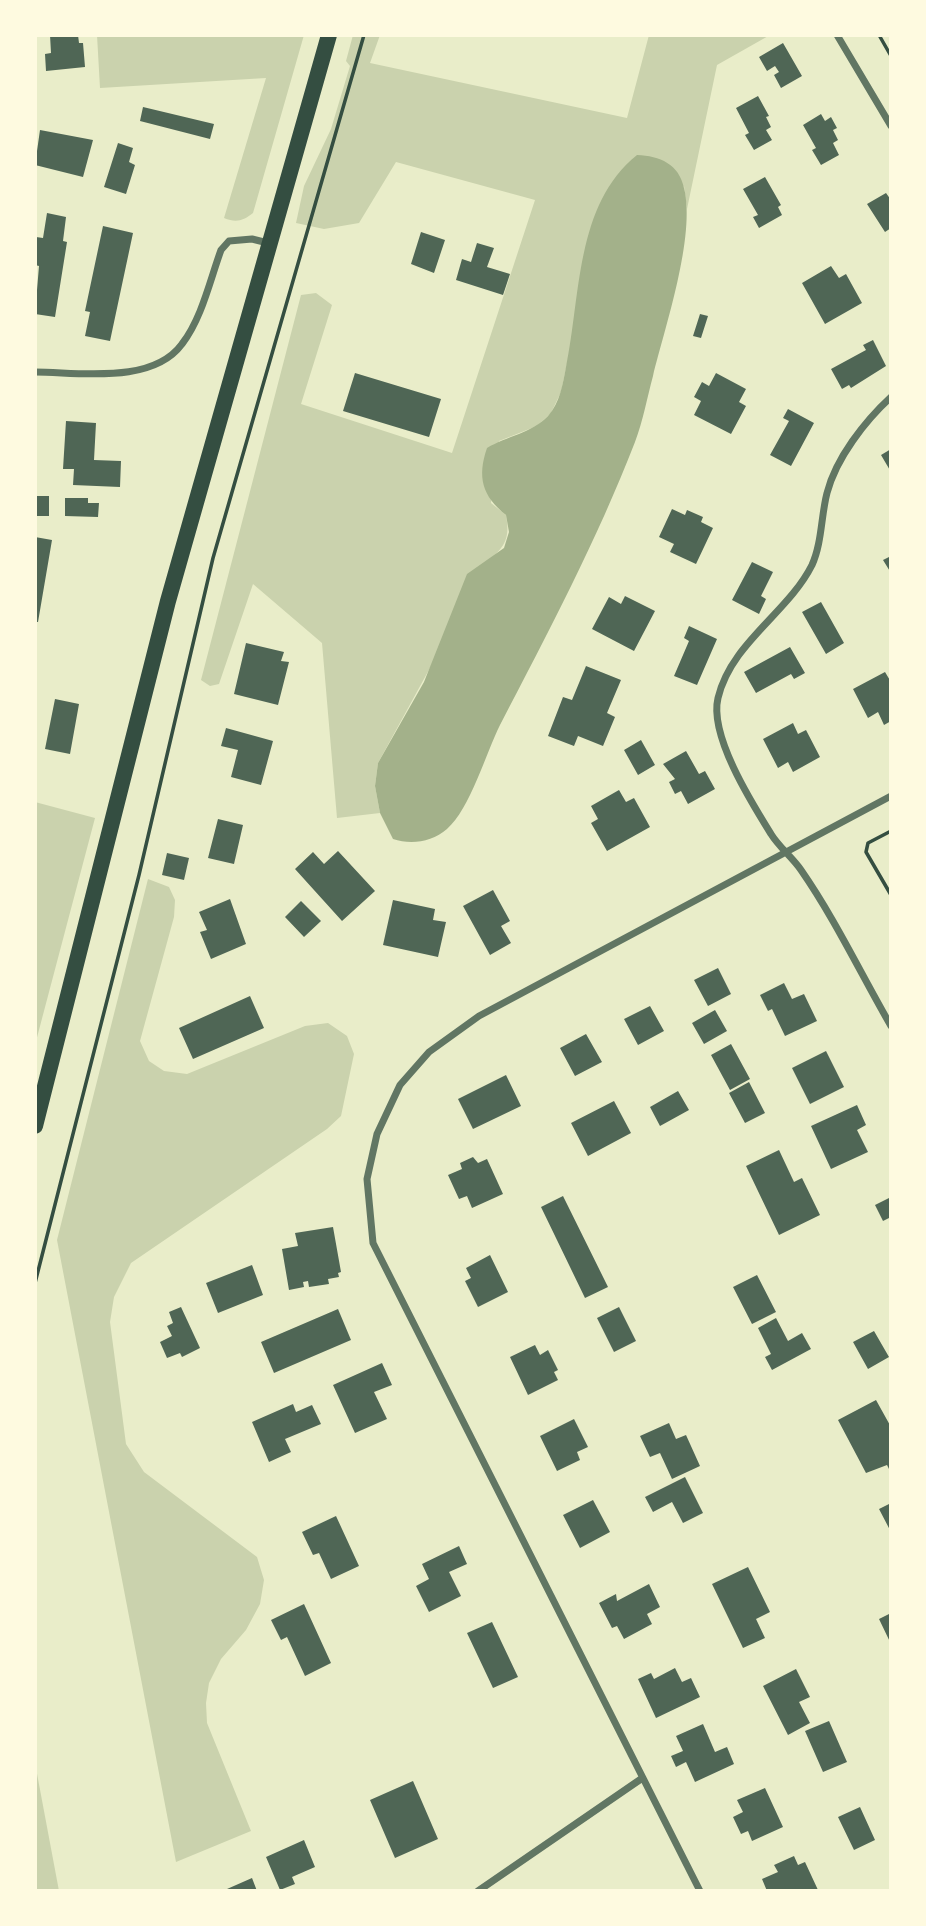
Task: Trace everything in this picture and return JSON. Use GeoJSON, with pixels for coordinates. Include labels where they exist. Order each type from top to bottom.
{"type":"FeatureCollection","features":[{"type":"Feature","properties":{"kind":"main road"},"geometry":{"type":"LineString","coordinates":[[35,1126],[168,601],[329,35]]}},
{"type":"Feature","properties":{"kind":"street"},"geometry":{"type":"LineString","coordinates":[[837,35],[891,126]]}},
{"type":"Feature","properties":{"kind":"street"},"geometry":{"type":"LineString","coordinates":[[35,372],[130,371],[146,369],[167,358],[181,346],[192,329],[221,250],[229,241],[251,239],[269,243]]}},
{"type":"Feature","properties":{"kind":"street"},"geometry":{"type":"LineString","coordinates":[[891,397],[848,450],[837,469],[827,492],[816,556],[806,575],[750,640],[731,667],[717,699],[721,736],[735,769],[772,836],[801,870],[891,1026]]}},
{"type":"Feature","properties":{"kind":"street"},"geometry":{"type":"LineString","coordinates":[[700,1891],[641,1779],[373,1243],[367,1179],[377,1134],[400,1085],[429,1052],[479,1016],[891,796]]}},
{"type":"Feature","properties":{"kind":"street"},"geometry":{"type":"LineString","coordinates":[[478,1891],[641,1779]]}},
{"type":"Feature","properties":{"kind":"path"},"geometry":{"type":"LineString","coordinates":[[35,1283],[139,875],[213,558],[364,35]]}},
{"type":"Feature","properties":{"kind":"path"},"geometry":{"type":"LineString","coordinates":[[879,35],[891,56]]}},
{"type":"Feature","properties":{"kind":"path"},"geometry":{"type":"LineString","coordinates":[[891,831],[868,843],[866,852],[891,895]]}},
{"type":"Feature","properties":{"kind":"shaded area"},"geometry":{"type":"Polygon","coordinates":[[[97,35],[304,35],[253,213],[239,220],[224,218],[266,78],[100,88],[97,35]]]}},
{"type":"Feature","properties":{"kind":"shaded area"},"geometry":{"type":"Polygon","coordinates":[[[353,35],[380,35],[370,63],[627,118],[649,35],[770,35],[717,65],[687,209],[684,186],[575,326],[561,392],[551,413],[537,426],[499,441],[491,503],[506,515],[505,540],[489,560],[378,763],[375,786],[380,813],[337,818],[322,643],[253,584],[219,684],[210,686],[201,680],[301,295],[316,293],[332,305],[301,404],[452,453],[535,200],[396,162],[359,223],[324,229],[296,223],[304,186],[331,129],[350,66],[346,61],[353,35]]]}},
{"type":"Feature","properties":{"kind":"shaded area"},"geometry":{"type":"Polygon","coordinates":[[[637,155],[653,157],[673,167],[684,188],[687,208],[678,282],[635,442],[588,550],[500,725],[463,808],[447,829],[435,837],[414,842],[393,839],[380,813],[375,786],[378,763],[424,682],[467,574],[504,548],[509,532],[506,515],[491,501],[484,485],[482,468],[487,448],[542,422],[555,405],[564,380],[591,225],[602,199],[617,176],[637,155]]]}},
{"type":"Feature","properties":{"kind":"shaded area"},"geometry":{"type":"Polygon","coordinates":[[[35,802],[95,818],[35,1045],[35,802]]]}},
{"type":"Feature","properties":{"kind":"shaded area"},"geometry":{"type":"Polygon","coordinates":[[[148,879],[169,887],[175,900],[174,917],[140,1041],[149,1061],[164,1071],[187,1074],[305,1026],[328,1023],[347,1036],[354,1054],[341,1116],[327,1129],[131,1263],[114,1297],[110,1322],[126,1444],[144,1472],[257,1557],[264,1580],[260,1604],[246,1630],[221,1659],[209,1683],[206,1703],[207,1723],[251,1831],[176,1862],[57,1240],[148,879]]]}},
{"type":"Feature","properties":{"kind":"shaded area"},"geometry":{"type":"Polygon","coordinates":[[[35,1763],[59,1891],[35,1891],[35,1763]]]}},
{"type":"Feature","properties":{"kind":"building"},"geometry":{"type":"Polygon","coordinates":[[[50,35],[78,35],[79,43],[83,43],[85,67],[46,71],[45,54],[51,53],[50,35]]]}},
{"type":"Feature","properties":{"kind":"building"},"geometry":{"type":"Polygon","coordinates":[[[783,43],[802,76],[781,88],[774,75],[779,72],[775,66],[767,71],[759,57],[783,43]]]}},
{"type":"Feature","properties":{"kind":"building"},"geometry":{"type":"Polygon","coordinates":[[[758,96],[769,116],[766,117],[771,127],[766,130],[772,140],[754,150],[745,135],[749,133],[736,108],[758,96]]]}},
{"type":"Feature","properties":{"kind":"building"},"geometry":{"type":"Polygon","coordinates":[[[143,107],[214,124],[210,139],[140,121],[143,107]]]}},
{"type":"Feature","properties":{"kind":"building"},"geometry":{"type":"Polygon","coordinates":[[[821,114],[825,121],[831,117],[837,128],[833,130],[838,140],[833,143],[839,155],[821,165],[812,150],[816,148],[803,125],[821,114]]]}},
{"type":"Feature","properties":{"kind":"building"},"geometry":{"type":"Polygon","coordinates":[[[40,130],[93,140],[83,177],[35,165],[40,130]]]}},
{"type":"Feature","properties":{"kind":"building"},"geometry":{"type":"Polygon","coordinates":[[[118,143],[133,148],[129,162],[135,165],[126,194],[104,187],[118,143]]]}},
{"type":"Feature","properties":{"kind":"building"},"geometry":{"type":"Polygon","coordinates":[[[765,177],[781,205],[778,207],[782,215],[759,228],[753,217],[758,215],[743,189],[765,177]]]}},
{"type":"Feature","properties":{"kind":"building"},"geometry":{"type":"Polygon","coordinates":[[[886,193],[891,200],[891,228],[885,232],[867,204],[886,193]]]}},
{"type":"Feature","properties":{"kind":"building"},"geometry":{"type":"Polygon","coordinates":[[[47,213],[66,217],[63,241],[67,242],[55,317],[35,314],[39,266],[35,265],[35,242],[36,237],[43,238],[47,213]]]}},
{"type":"Feature","properties":{"kind":"building"},"geometry":{"type":"Polygon","coordinates":[[[103,226],[133,233],[110,341],[85,336],[90,312],[85,311],[103,226]]]}},
{"type":"Feature","properties":{"kind":"building"},"geometry":{"type":"Polygon","coordinates":[[[421,232],[445,240],[434,273],[411,264],[421,232]]]}},
{"type":"Feature","properties":{"kind":"building"},"geometry":{"type":"Polygon","coordinates":[[[477,243],[494,248],[487,267],[510,274],[503,295],[456,280],[462,259],[471,262],[477,243]]]}},
{"type":"Feature","properties":{"kind":"building"},"geometry":{"type":"Polygon","coordinates":[[[831,266],[839,278],[846,274],[862,303],[825,324],[802,283],[831,266]]]}},
{"type":"Feature","properties":{"kind":"building"},"geometry":{"type":"Polygon","coordinates":[[[700,314],[708,316],[701,338],[693,336],[700,314]]]}},
{"type":"Feature","properties":{"kind":"building"},"geometry":{"type":"Polygon","coordinates":[[[873,340],[886,366],[851,388],[849,385],[842,389],[831,369],[866,350],[863,345],[873,340]]]}},
{"type":"Feature","properties":{"kind":"building"},"geometry":{"type":"Polygon","coordinates":[[[355,373],[441,399],[429,437],[343,411],[355,373]]]}},
{"type":"Feature","properties":{"kind":"building"},"geometry":{"type":"Polygon","coordinates":[[[716,373],[746,389],[739,402],[746,406],[731,434],[694,415],[701,401],[694,397],[702,382],[709,386],[716,373]]]}},
{"type":"Feature","properties":{"kind":"building"},"geometry":{"type":"Polygon","coordinates":[[[788,409],[814,423],[791,466],[770,455],[789,421],[783,418],[788,409]]]}},
{"type":"Feature","properties":{"kind":"building"},"geometry":{"type":"Polygon","coordinates":[[[66,421],[96,423],[94,460],[121,461],[120,487],[73,485],[74,469],[63,469],[66,421]]]}},
{"type":"Feature","properties":{"kind":"building"},"geometry":{"type":"Polygon","coordinates":[[[891,449],[891,472],[881,455],[891,449]]]}},
{"type":"Feature","properties":{"kind":"building"},"geometry":{"type":"Polygon","coordinates":[[[35,496],[49,496],[49,516],[35,516],[35,496]]]}},
{"type":"Feature","properties":{"kind":"building"},"geometry":{"type":"Polygon","coordinates":[[[65,498],[88,498],[88,503],[99,503],[98,517],[65,516],[65,498]]]}},
{"type":"Feature","properties":{"kind":"building"},"geometry":{"type":"Polygon","coordinates":[[[672,509],[685,515],[687,510],[703,517],[701,522],[713,528],[696,564],[670,552],[674,544],[659,537],[672,509]]]}},
{"type":"Feature","properties":{"kind":"building"},"geometry":{"type":"Polygon","coordinates":[[[35,537],[52,540],[38,622],[35,622],[35,537]]]}},
{"type":"Feature","properties":{"kind":"building"},"geometry":{"type":"Polygon","coordinates":[[[891,556],[891,573],[883,560],[891,556]]]}},
{"type":"Feature","properties":{"kind":"building"},"geometry":{"type":"Polygon","coordinates":[[[752,562],[773,572],[761,596],[766,599],[759,614],[732,600],[752,562]]]}},
{"type":"Feature","properties":{"kind":"building"},"geometry":{"type":"Polygon","coordinates":[[[625,596],[655,611],[634,651],[592,629],[609,597],[621,604],[625,596]]]}},
{"type":"Feature","properties":{"kind":"building"},"geometry":{"type":"Polygon","coordinates":[[[821,602],[844,643],[826,654],[802,612],[821,602]]]}},
{"type":"Feature","properties":{"kind":"building"},"geometry":{"type":"Polygon","coordinates":[[[689,626],[717,639],[697,685],[674,676],[689,641],[684,638],[689,626]]]}},
{"type":"Feature","properties":{"kind":"building"},"geometry":{"type":"Polygon","coordinates":[[[246,643],[284,652],[281,661],[289,662],[278,705],[234,694],[246,643]]]}},
{"type":"Feature","properties":{"kind":"building"},"geometry":{"type":"Polygon","coordinates":[[[790,647],[805,673],[794,679],[791,674],[756,693],[744,672],[790,647]]]}},
{"type":"Feature","properties":{"kind":"building"},"geometry":{"type":"Polygon","coordinates":[[[586,666],[621,680],[607,713],[615,717],[603,746],[578,736],[574,746],[548,736],[563,697],[572,700],[586,666]]]}},
{"type":"Feature","properties":{"kind":"building"},"geometry":{"type":"Polygon","coordinates":[[[885,672],[891,682],[891,721],[884,725],[878,712],[868,718],[853,689],[885,672]]]}},
{"type":"Feature","properties":{"kind":"building"},"geometry":{"type":"Polygon","coordinates":[[[55,699],[79,704],[70,754],[45,749],[55,699]]]}},
{"type":"Feature","properties":{"kind":"building"},"geometry":{"type":"Polygon","coordinates":[[[793,723],[798,734],[806,730],[820,757],[793,772],[788,762],[778,768],[763,739],[793,723]]]}},
{"type":"Feature","properties":{"kind":"building"},"geometry":{"type":"Polygon","coordinates":[[[226,728],[273,741],[261,785],[231,777],[238,750],[221,746],[226,728]]]}},
{"type":"Feature","properties":{"kind":"building"},"geometry":{"type":"Polygon","coordinates":[[[641,740],[655,765],[638,775],[624,750],[641,740]]]}},
{"type":"Feature","properties":{"kind":"building"},"geometry":{"type":"Polygon","coordinates":[[[686,751],[699,774],[705,771],[715,789],[688,804],[681,791],[675,794],[669,782],[675,779],[663,764],[686,751]]]}},
{"type":"Feature","properties":{"kind":"building"},"geometry":{"type":"Polygon","coordinates":[[[619,790],[626,802],[634,798],[650,827],[607,851],[591,823],[598,819],[591,806],[619,790]]]}},
{"type":"Feature","properties":{"kind":"building"},"geometry":{"type":"Polygon","coordinates":[[[218,819],[243,825],[234,864],[208,858],[218,819]]]}},
{"type":"Feature","properties":{"kind":"building"},"geometry":{"type":"Polygon","coordinates":[[[338,851],[375,891],[342,921],[295,869],[313,852],[324,864],[338,851]]]}},
{"type":"Feature","properties":{"kind":"building"},"geometry":{"type":"Polygon","coordinates":[[[167,853],[189,858],[184,880],[162,875],[167,853]]]}},
{"type":"Feature","properties":{"kind":"building"},"geometry":{"type":"Polygon","coordinates":[[[493,890],[510,921],[501,926],[511,943],[490,955],[463,906],[493,890]]]}},
{"type":"Feature","properties":{"kind":"building"},"geometry":{"type":"Polygon","coordinates":[[[230,899],[246,944],[211,959],[200,932],[207,930],[199,912],[230,899]]]}},
{"type":"Feature","properties":{"kind":"building"},"geometry":{"type":"Polygon","coordinates":[[[393,900],[435,909],[433,920],[446,922],[438,957],[383,945],[393,900]]]}},
{"type":"Feature","properties":{"kind":"building"},"geometry":{"type":"Polygon","coordinates":[[[301,901],[321,921],[304,937],[285,917],[301,901]]]}},
{"type":"Feature","properties":{"kind":"building"},"geometry":{"type":"Polygon","coordinates":[[[718,968],[731,994],[708,1006],[694,980],[718,968]]]}},
{"type":"Feature","properties":{"kind":"building"},"geometry":{"type":"Polygon","coordinates":[[[784,983],[792,999],[804,994],[817,1021],[785,1036],[772,1009],[768,1011],[760,995],[784,983]]]}},
{"type":"Feature","properties":{"kind":"building"},"geometry":{"type":"Polygon","coordinates":[[[250,996],[264,1028],[193,1059],[179,1028],[250,996]]]}},
{"type":"Feature","properties":{"kind":"building"},"geometry":{"type":"Polygon","coordinates":[[[650,1006],[664,1031],[638,1045],[624,1019],[650,1006]]]}},
{"type":"Feature","properties":{"kind":"building"},"geometry":{"type":"Polygon","coordinates":[[[715,1010],[727,1031],[704,1044],[692,1023],[715,1010]]]}},
{"type":"Feature","properties":{"kind":"building"},"geometry":{"type":"Polygon","coordinates":[[[586,1034],[602,1062],[575,1076],[560,1048],[586,1034]]]}},
{"type":"Feature","properties":{"kind":"building"},"geometry":{"type":"Polygon","coordinates":[[[731,1044],[750,1079],[730,1090],[711,1055],[731,1044]]]}},
{"type":"Feature","properties":{"kind":"building"},"geometry":{"type":"Polygon","coordinates":[[[826,1051],[844,1087],[810,1104],[792,1068],[826,1051]]]}},
{"type":"Feature","properties":{"kind":"building"},"geometry":{"type":"Polygon","coordinates":[[[506,1075],[521,1106],[473,1129],[458,1099],[506,1075]]]}},
{"type":"Feature","properties":{"kind":"building"},"geometry":{"type":"Polygon","coordinates":[[[749,1082],[765,1113],[745,1123],[729,1093],[749,1082]]]}},
{"type":"Feature","properties":{"kind":"building"},"geometry":{"type":"Polygon","coordinates":[[[678,1091],[689,1110],[660,1126],[650,1107],[678,1091]]]}},
{"type":"Feature","properties":{"kind":"building"},"geometry":{"type":"Polygon","coordinates":[[[614,1101],[631,1133],[588,1156],[571,1123],[614,1101]]]}},
{"type":"Feature","properties":{"kind":"building"},"geometry":{"type":"Polygon","coordinates":[[[857,1105],[866,1125],[857,1130],[868,1152],[831,1169],[811,1126],[857,1105]]]}},
{"type":"Feature","properties":{"kind":"building"},"geometry":{"type":"Polygon","coordinates":[[[779,1150],[794,1182],[802,1178],[820,1215],[779,1235],[746,1166],[779,1150]]]}},
{"type":"Feature","properties":{"kind":"building"},"geometry":{"type":"Polygon","coordinates":[[[473,1157],[478,1163],[487,1159],[503,1194],[472,1208],[467,1196],[459,1199],[448,1175],[462,1169],[460,1163],[473,1157]]]}},
{"type":"Feature","properties":{"kind":"building"},"geometry":{"type":"Polygon","coordinates":[[[563,1196],[608,1287],[585,1298],[541,1207],[563,1196]]]}},
{"type":"Feature","properties":{"kind":"building"},"geometry":{"type":"Polygon","coordinates":[[[891,1197],[891,1217],[883,1221],[875,1205],[891,1197]]]}},
{"type":"Feature","properties":{"kind":"building"},"geometry":{"type":"Polygon","coordinates":[[[333,1227],[341,1272],[338,1273],[339,1277],[328,1279],[329,1284],[309,1287],[308,1281],[303,1282],[304,1287],[289,1290],[282,1249],[298,1246],[295,1233],[333,1227]]]}},
{"type":"Feature","properties":{"kind":"building"},"geometry":{"type":"Polygon","coordinates":[[[490,1255],[508,1292],[478,1307],[465,1281],[471,1278],[466,1268],[490,1255]]]}},
{"type":"Feature","properties":{"kind":"building"},"geometry":{"type":"Polygon","coordinates":[[[252,1265],[263,1295],[218,1313],[206,1283],[252,1265]]]}},
{"type":"Feature","properties":{"kind":"building"},"geometry":{"type":"Polygon","coordinates":[[[757,1275],[776,1312],[752,1324],[733,1287],[757,1275]]]}},
{"type":"Feature","properties":{"kind":"building"},"geometry":{"type":"Polygon","coordinates":[[[181,1307],[200,1348],[182,1357],[180,1353],[167,1358],[160,1342],[172,1336],[167,1326],[173,1323],[169,1312],[181,1307]]]}},
{"type":"Feature","properties":{"kind":"building"},"geometry":{"type":"Polygon","coordinates":[[[619,1307],[636,1341],[614,1352],[597,1318],[619,1307]]]}},
{"type":"Feature","properties":{"kind":"building"},"geometry":{"type":"Polygon","coordinates":[[[338,1309],[351,1340],[274,1373],[261,1342],[338,1309]]]}},
{"type":"Feature","properties":{"kind":"building"},"geometry":{"type":"Polygon","coordinates":[[[776,1318],[788,1341],[802,1333],[811,1349],[772,1370],[765,1357],[771,1354],[758,1328],[776,1318]]]}},
{"type":"Feature","properties":{"kind":"building"},"geometry":{"type":"Polygon","coordinates":[[[874,1331],[889,1357],[868,1369],[853,1342],[874,1331]]]}},
{"type":"Feature","properties":{"kind":"building"},"geometry":{"type":"Polygon","coordinates":[[[535,1345],[540,1355],[548,1350],[558,1370],[554,1372],[558,1380],[528,1395],[510,1357],[535,1345]]]}},
{"type":"Feature","properties":{"kind":"building"},"geometry":{"type":"Polygon","coordinates":[[[382,1363],[392,1385],[374,1392],[387,1419],[355,1433],[333,1385],[382,1363]]]}},
{"type":"Feature","properties":{"kind":"building"},"geometry":{"type":"Polygon","coordinates":[[[876,1400],[891,1427],[891,1473],[887,1465],[866,1473],[838,1420],[876,1400]]]}},
{"type":"Feature","properties":{"kind":"building"},"geometry":{"type":"Polygon","coordinates":[[[293,1404],[296,1412],[312,1405],[321,1424],[285,1439],[291,1452],[269,1462],[252,1422],[293,1404]]]}},
{"type":"Feature","properties":{"kind":"building"},"geometry":{"type":"Polygon","coordinates":[[[574,1419],[588,1447],[577,1452],[580,1460],[557,1471],[540,1436],[574,1419]]]}},
{"type":"Feature","properties":{"kind":"building"},"geometry":{"type":"Polygon","coordinates":[[[669,1423],[676,1439],[686,1435],[700,1466],[672,1479],[660,1453],[650,1457],[640,1436],[669,1423]]]}},
{"type":"Feature","properties":{"kind":"building"},"geometry":{"type":"Polygon","coordinates":[[[685,1477],[703,1513],[683,1523],[672,1502],[653,1512],[645,1497],[685,1477]]]}},
{"type":"Feature","properties":{"kind":"building"},"geometry":{"type":"Polygon","coordinates":[[[593,1500],[610,1532],[580,1548],[563,1515],[593,1500]]]}},
{"type":"Feature","properties":{"kind":"building"},"geometry":{"type":"Polygon","coordinates":[[[891,1503],[891,1532],[879,1509],[891,1503]]]}},
{"type":"Feature","properties":{"kind":"building"},"geometry":{"type":"Polygon","coordinates":[[[336,1516],[359,1566],[331,1579],[319,1553],[313,1555],[302,1532],[336,1516]]]}},
{"type":"Feature","properties":{"kind":"building"},"geometry":{"type":"Polygon","coordinates":[[[459,1546],[467,1564],[449,1572],[461,1596],[429,1612],[416,1586],[429,1579],[422,1564],[459,1546]]]}},
{"type":"Feature","properties":{"kind":"building"},"geometry":{"type":"Polygon","coordinates":[[[748,1567],[770,1612],[756,1619],[765,1638],[743,1648],[712,1584],[748,1567]]]}},
{"type":"Feature","properties":{"kind":"building"},"geometry":{"type":"Polygon","coordinates":[[[649,1584],[660,1607],[647,1614],[652,1624],[624,1639],[617,1626],[612,1628],[599,1603],[616,1594],[617,1601],[649,1584]]]}},
{"type":"Feature","properties":{"kind":"building"},"geometry":{"type":"Polygon","coordinates":[[[304,1604],[331,1663],[305,1676],[287,1637],[281,1640],[271,1620],[304,1604]]]}},
{"type":"Feature","properties":{"kind":"building"},"geometry":{"type":"Polygon","coordinates":[[[891,1613],[891,1644],[879,1619],[891,1613]]]}},
{"type":"Feature","properties":{"kind":"building"},"geometry":{"type":"Polygon","coordinates":[[[492,1622],[518,1677],[493,1688],[467,1633],[492,1622]]]}},
{"type":"Feature","properties":{"kind":"building"},"geometry":{"type":"Polygon","coordinates":[[[675,1668],[682,1682],[691,1678],[700,1697],[656,1718],[638,1679],[651,1673],[654,1679],[675,1668]]]}},
{"type":"Feature","properties":{"kind":"building"},"geometry":{"type":"Polygon","coordinates":[[[796,1669],[810,1697],[799,1702],[810,1723],[788,1735],[763,1686],[796,1669]]]}},
{"type":"Feature","properties":{"kind":"building"},"geometry":{"type":"Polygon","coordinates":[[[829,1721],[847,1762],[823,1772],[805,1731],[829,1721]]]}},
{"type":"Feature","properties":{"kind":"building"},"geometry":{"type":"Polygon","coordinates":[[[703,1724],[715,1752],[727,1747],[734,1764],[695,1782],[686,1762],[676,1767],[671,1756],[683,1751],[676,1736],[703,1724]]]}},
{"type":"Feature","properties":{"kind":"building"},"geometry":{"type":"Polygon","coordinates":[[[413,1781],[438,1839],[395,1858],[370,1800],[413,1781]]]}},
{"type":"Feature","properties":{"kind":"building"},"geometry":{"type":"Polygon","coordinates":[[[765,1788],[783,1827],[752,1841],[748,1831],[741,1834],[733,1817],[743,1812],[737,1800],[765,1788]]]}},
{"type":"Feature","properties":{"kind":"building"},"geometry":{"type":"Polygon","coordinates":[[[860,1807],[875,1840],[854,1850],[838,1817],[860,1807]]]}},
{"type":"Feature","properties":{"kind":"building"},"geometry":{"type":"Polygon","coordinates":[[[304,1840],[315,1867],[292,1877],[295,1884],[280,1890],[266,1857],[304,1840]]]}},
{"type":"Feature","properties":{"kind":"building"},"geometry":{"type":"Polygon","coordinates":[[[794,1856],[798,1865],[805,1862],[818,1890],[767,1891],[762,1879],[778,1872],[774,1865],[794,1856]]]}},
{"type":"Feature","properties":{"kind":"building"},"geometry":{"type":"Polygon","coordinates":[[[252,1878],[257,1891],[227,1889],[252,1878]]]}}]}
